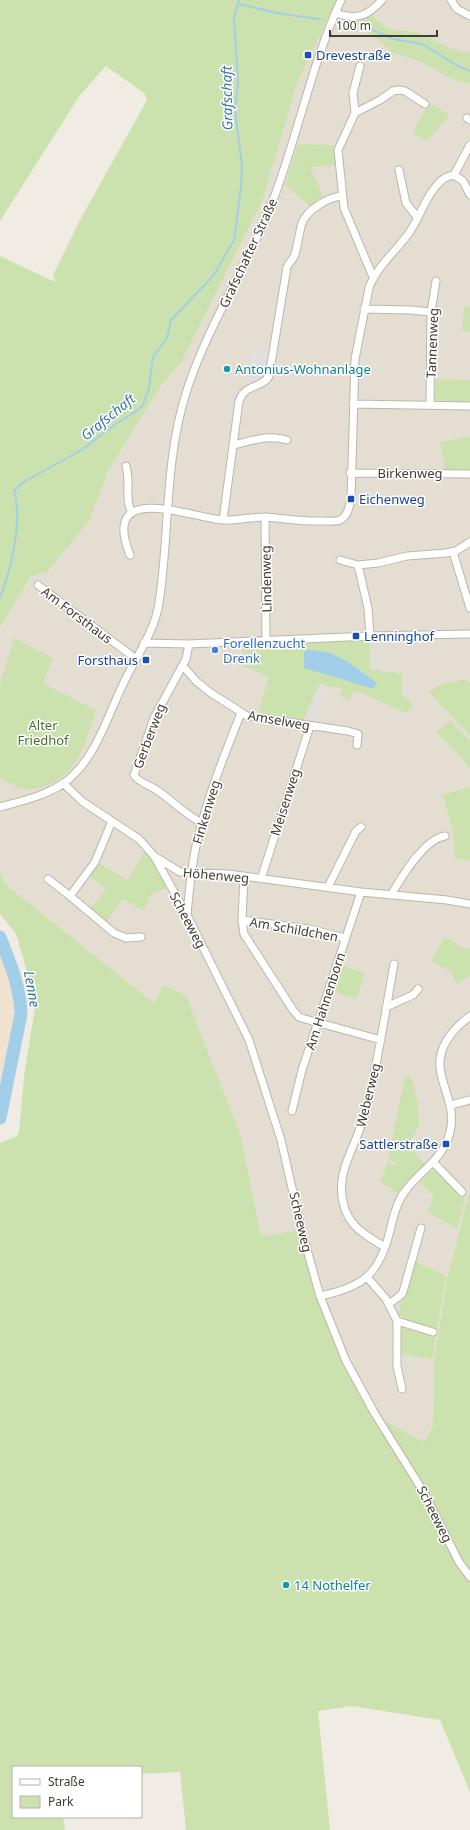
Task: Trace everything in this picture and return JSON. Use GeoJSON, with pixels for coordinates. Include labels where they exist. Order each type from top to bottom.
{"type":"FeatureCollection","features":[{"type":"Feature","properties":{"kind":"street","name":"Grafschafter Straße"},"geometry":{"type":"LineString","coordinates":[[0,807],[36,797],[63,783],[76,772],[90,753],[155,618],[159,602],[172,451],[186,391],[202,351],[258,237],[271,205],[288,158],[323,41],[341,0]]}},
{"type":"Feature","properties":{"kind":"street"},"geometry":{"type":"LineString","coordinates":[[335,13],[349,17],[357,17],[369,11],[382,0]]}},
{"type":"Feature","properties":{"kind":"street"},"geometry":{"type":"LineString","coordinates":[[451,0],[461,12],[470,16]]}},
{"type":"Feature","properties":{"kind":"street"},"geometry":{"type":"LineString","coordinates":[[360,66],[353,93],[355,113],[338,152],[345,213],[373,277]]}},
{"type":"Feature","properties":{"kind":"street"},"geometry":{"type":"LineString","coordinates":[[355,113],[399,90],[412,94],[425,104]]}},
{"type":"Feature","properties":{"kind":"street"},"geometry":{"type":"LineString","coordinates":[[130,555],[124,535],[125,524],[132,513],[143,508],[166,509],[223,520],[265,517],[337,521],[342,519],[347,514],[350,504],[355,359],[364,309],[373,277],[409,232],[437,184],[445,178],[454,175],[470,145]]}},
{"type":"Feature","properties":{"kind":"street"},"geometry":{"type":"LineString","coordinates":[[398,170],[406,203],[417,217]]}},
{"type":"Feature","properties":{"kind":"street"},"geometry":{"type":"LineString","coordinates":[[454,175],[463,181],[470,195]]}},
{"type":"Feature","properties":{"kind":"street"},"geometry":{"type":"LineString","coordinates":[[223,520],[239,401],[245,390],[266,380],[269,376],[287,267],[296,254],[303,221],[319,205],[334,197],[342,196]]}},
{"type":"Feature","properties":{"kind":"street","name":"Tannenweg"},"geometry":{"type":"LineString","coordinates":[[430,405],[431,312],[436,281]]}},
{"type":"Feature","properties":{"kind":"street"},"geometry":{"type":"LineString","coordinates":[[364,309],[431,312]]}},
{"type":"Feature","properties":{"kind":"street"},"geometry":{"type":"LineString","coordinates":[[353,404],[470,406]]}},
{"type":"Feature","properties":{"kind":"street"},"geometry":{"type":"LineString","coordinates":[[233,445],[275,437],[287,440]]}},
{"type":"Feature","properties":{"kind":"street"},"geometry":{"type":"LineString","coordinates":[[126,466],[129,481],[128,504],[132,513]]}},
{"type":"Feature","properties":{"kind":"street","name":"Birkenweg"},"geometry":{"type":"LineString","coordinates":[[350,473],[470,474]]}},
{"type":"Feature","properties":{"kind":"street","name":"Lindenweg"},"geometry":{"type":"LineString","coordinates":[[265,517],[266,640]]}},
{"type":"Feature","properties":{"kind":"street"},"geometry":{"type":"LineString","coordinates":[[340,560],[358,565],[378,563],[407,556],[453,552],[470,542]]}},
{"type":"Feature","properties":{"kind":"street"},"geometry":{"type":"LineString","coordinates":[[453,552],[470,608]]}},
{"type":"Feature","properties":{"kind":"street"},"geometry":{"type":"LineString","coordinates":[[358,565],[368,608],[370,636]]}},
{"type":"Feature","properties":{"kind":"street","name":"Am Forsthaus"},"geometry":{"type":"LineString","coordinates":[[38,585],[136,659]]}},
{"type":"Feature","properties":{"kind":"street"},"geometry":{"type":"LineString","coordinates":[[144,643],[189,644],[370,636],[470,634]]}},
{"type":"Feature","properties":{"kind":"street","name":"Gerberweg"},"geometry":{"type":"LineString","coordinates":[[189,644],[187,657],[154,718],[134,775],[136,778],[157,790],[193,818],[202,823]]}},
{"type":"Feature","properties":{"kind":"street","name":"Amselweg"},"geometry":{"type":"LineString","coordinates":[[182,666],[203,687],[241,713],[252,718],[358,734],[357,745]]}},
{"type":"Feature","properties":{"kind":"street","name":"Finkenweg"},"geometry":{"type":"LineString","coordinates":[[187,915],[191,873],[202,823],[219,769],[241,713]]}},
{"type":"Feature","properties":{"kind":"street","name":"Meisenweg"},"geometry":{"type":"LineString","coordinates":[[261,878],[310,726]]}},
{"type":"Feature","properties":{"kind":"street","name":"Höhenweg"},"geometry":{"type":"LineString","coordinates":[[63,783],[78,798],[139,839],[154,856],[175,871],[244,876],[360,892],[446,900],[470,904]]}},
{"type":"Feature","properties":{"kind":"street"},"geometry":{"type":"LineString","coordinates":[[70,896],[95,862],[112,821]]}},
{"type":"Feature","properties":{"kind":"street"},"geometry":{"type":"LineString","coordinates":[[328,887],[356,831],[361,827]]}},
{"type":"Feature","properties":{"kind":"street"},"geometry":{"type":"LineString","coordinates":[[391,895],[417,858],[436,838],[445,836]]}},
{"type":"Feature","properties":{"kind":"street","name":"Scheeweg"},"geometry":{"type":"LineString","coordinates":[[154,856],[187,915],[241,1023],[257,1062],[281,1140],[302,1232],[320,1296],[346,1361],[375,1414],[423,1491],[459,1562],[470,1577]]}},
{"type":"Feature","properties":{"kind":"street"},"geometry":{"type":"LineString","coordinates":[[244,876],[242,920],[247,940],[293,1010],[299,1017],[381,1040]]}},
{"type":"Feature","properties":{"kind":"street"},"geometry":{"type":"LineString","coordinates":[[48,879],[114,933],[126,938],[141,937]]}},
{"type":"Feature","properties":{"kind":"street","name":"Am Hahnenborn"},"geometry":{"type":"LineString","coordinates":[[292,1111],[302,1070],[360,892]]}},
{"type":"Feature","properties":{"kind":"street","name":"Am Schildchen"},"geometry":{"type":"LineString","coordinates":[[242,920],[309,929],[345,938]]}},
{"type":"Feature","properties":{"kind":"street","name":"Weberweg"},"geometry":{"type":"LineString","coordinates":[[385,1247],[358,1230],[353,1225],[343,1205],[341,1186],[342,1174],[357,1136],[368,1099],[381,1040],[394,964]]}},
{"type":"Feature","properties":{"kind":"street"},"geometry":{"type":"LineString","coordinates":[[386,1007],[413,995],[418,989]]}},
{"type":"Feature","properties":{"kind":"street"},"geometry":{"type":"LineString","coordinates":[[320,1296],[351,1287],[367,1277],[380,1261],[401,1197],[408,1187],[434,1163],[449,1137],[452,1123],[451,1105],[441,1073],[442,1053],[450,1034],[470,1016]]}},
{"type":"Feature","properties":{"kind":"street"},"geometry":{"type":"LineString","coordinates":[[451,1105],[470,1100]]}},
{"type":"Feature","properties":{"kind":"street"},"geometry":{"type":"LineString","coordinates":[[434,1163],[462,1192]]}},
{"type":"Feature","properties":{"kind":"street"},"geometry":{"type":"LineString","coordinates":[[389,1304],[403,1292],[421,1228]]}},
{"type":"Feature","properties":{"kind":"street"},"geometry":{"type":"LineString","coordinates":[[367,1277],[389,1304],[397,1321],[397,1366],[402,1389]]}},
{"type":"Feature","properties":{"kind":"street"},"geometry":{"type":"LineString","coordinates":[[397,1321],[433,1332]]}},
{"type":"Feature","properties":{"kind":"shaded area"},"geometry":{"type":"Polygon","coordinates":[[[337,0],[470,0],[470,787],[442,796],[452,827],[455,857],[470,861],[470,1190],[447,1278],[434,1362],[433,1426],[424,1442],[379,1419],[261,1237],[241,1136],[154,1003],[5,884],[0,871],[0,628],[31,576],[46,572],[90,520],[108,471],[161,386],[181,363],[262,202],[298,81],[337,0]]]}},
{"type":"Feature","properties":{"kind":"shaded area"},"geometry":{"type":"Polygon","coordinates":[[[253,349],[271,353],[266,376],[261,375],[262,380],[245,384],[246,378],[260,375],[249,373],[253,349]]]}},
{"type":"Feature","properties":{"kind":"shaded area"},"geometry":{"type":"Polygon","coordinates":[[[318,689],[329,693],[316,722],[306,718],[318,689]]]}},
{"type":"Feature","properties":{"kind":"shaded area"},"geometry":{"type":"Polygon","coordinates":[[[0,941],[13,987],[14,1021],[9,1057],[0,1101],[0,941]]]}},
{"type":"Feature","properties":{"kind":"green space"},"geometry":{"type":"Polygon","coordinates":[[[0,0],[337,0],[298,81],[262,202],[181,363],[161,386],[108,471],[90,520],[46,573],[31,576],[0,628],[0,256],[55,282],[53,275],[80,220],[147,100],[145,94],[106,66],[80,95],[0,221],[0,0]]]}},
{"type":"Feature","properties":{"kind":"green space"},"geometry":{"type":"Polygon","coordinates":[[[371,15],[388,29],[416,32],[455,50],[470,53],[470,84],[452,79],[422,62],[393,53],[375,37],[361,29],[356,22],[371,15]]]}},
{"type":"Feature","properties":{"kind":"green space"},"geometry":{"type":"Polygon","coordinates":[[[429,103],[450,115],[427,141],[412,133],[429,103]]]}},
{"type":"Feature","properties":{"kind":"green space"},"geometry":{"type":"Polygon","coordinates":[[[298,144],[333,145],[336,152],[337,165],[310,167],[325,199],[312,208],[285,185],[298,144]]]}},
{"type":"Feature","properties":{"kind":"green space"},"geometry":{"type":"Polygon","coordinates":[[[464,307],[470,307],[470,332],[462,331],[464,307]]]}},
{"type":"Feature","properties":{"kind":"green space"},"geometry":{"type":"Polygon","coordinates":[[[436,379],[470,380],[470,402],[434,400],[436,379]]]}},
{"type":"Feature","properties":{"kind":"green space"},"geometry":{"type":"Polygon","coordinates":[[[470,436],[470,470],[445,469],[440,442],[470,436]]]}},
{"type":"Feature","properties":{"kind":"green space","name":"Alter Friedhof"},"geometry":{"type":"Polygon","coordinates":[[[14,638],[53,658],[43,684],[96,710],[85,743],[75,763],[68,772],[48,785],[34,789],[18,787],[0,777],[0,684],[14,638]]]}},
{"type":"Feature","properties":{"kind":"green space"},"geometry":{"type":"Polygon","coordinates":[[[370,639],[370,669],[402,674],[402,695],[413,704],[407,713],[354,690],[349,700],[340,696],[342,689],[337,686],[332,688],[320,683],[303,721],[257,715],[269,677],[243,666],[243,646],[370,639]],[[347,661],[306,669],[332,676],[347,661]]]}},
{"type":"Feature","properties":{"kind":"green space"},"geometry":{"type":"Polygon","coordinates":[[[465,679],[470,684],[470,736],[429,692],[439,685],[465,679]]]}},
{"type":"Feature","properties":{"kind":"green space"},"geometry":{"type":"Polygon","coordinates":[[[450,720],[470,741],[470,769],[453,748],[436,732],[450,720]]]}},
{"type":"Feature","properties":{"kind":"green space"},"geometry":{"type":"Polygon","coordinates":[[[470,787],[470,861],[455,858],[452,827],[442,795],[470,787]]]}},
{"type":"Feature","properties":{"kind":"green space"},"geometry":{"type":"Polygon","coordinates":[[[144,852],[150,855],[168,888],[151,894],[144,911],[123,899],[106,922],[90,909],[106,889],[89,876],[98,863],[128,880],[144,852]]]}},
{"type":"Feature","properties":{"kind":"green space"},"geometry":{"type":"Polygon","coordinates":[[[0,871],[5,884],[154,1003],[164,985],[186,996],[241,1136],[261,1236],[298,1231],[317,1296],[379,1418],[424,1442],[433,1426],[434,1362],[447,1278],[470,1190],[470,1792],[440,1720],[352,1706],[318,1711],[330,1830],[186,1830],[180,1772],[142,1774],[142,1766],[12,1766],[12,1818],[63,1818],[65,1830],[0,1830],[0,1143],[17,1136],[19,1131],[25,1068],[36,1002],[16,934],[0,914],[0,871]]]}},
{"type":"Feature","properties":{"kind":"green space"},"geometry":{"type":"Polygon","coordinates":[[[445,937],[466,949],[470,948],[470,976],[457,984],[449,971],[431,961],[445,937]]]}},
{"type":"Feature","properties":{"kind":"green space"},"geometry":{"type":"Polygon","coordinates":[[[340,965],[365,973],[356,999],[331,991],[340,965]]]}},
{"type":"Feature","properties":{"kind":"green space"},"geometry":{"type":"Polygon","coordinates":[[[405,1076],[412,1079],[418,1103],[419,1126],[397,1163],[388,1158],[405,1076]]]}},
{"type":"Feature","properties":{"kind":"green space"},"geometry":{"type":"Polygon","coordinates":[[[409,1145],[425,1165],[397,1193],[380,1182],[388,1161],[396,1166],[409,1145]]]}},
{"type":"Feature","properties":{"kind":"green space"},"geometry":{"type":"Polygon","coordinates":[[[435,1167],[465,1198],[457,1229],[427,1212],[434,1197],[420,1182],[435,1167]]]}},
{"type":"Feature","properties":{"kind":"green space"},"geometry":{"type":"Polygon","coordinates":[[[414,1261],[446,1276],[432,1359],[399,1354],[401,1328],[409,1321],[398,1314],[414,1261]]]}},
{"type":"Feature","properties":{"kind":"water"},"geometry":{"type":"Polygon","coordinates":[[[307,650],[328,652],[347,661],[377,683],[373,689],[306,669],[304,668],[304,652],[307,650]]]}},
{"type":"Feature","properties":{"kind":"waterway","name":"Grafschaft"},"geometry":{"type":"LineString","coordinates":[[0,598],[12,559],[16,530],[17,516],[14,491],[22,483],[83,449],[114,425],[137,411],[143,405],[149,388],[153,357],[167,338],[171,320],[214,275],[234,240],[241,187],[242,166],[235,110],[238,82],[234,17],[239,0]]}},
{"type":"Feature","properties":{"kind":"waterway"},"geometry":{"type":"LineString","coordinates":[[238,4],[282,14],[319,19]]}},
{"type":"Feature","properties":{"kind":"waterway"},"geometry":{"type":"LineString","coordinates":[[364,26],[393,39],[422,44],[458,66],[470,71]]}},
{"type":"Feature","properties":{"kind":"waterway","name":"Lenne"},"geometry":{"type":"LineString","coordinates":[[0,937],[17,984],[21,1014],[0,1118]]}},
{"type":"Feature","properties":{"kind":"place","name":"Drevestraße"},"geometry":{"type":"Point","coordinates":[308,55]}},
{"type":"Feature","properties":{"kind":"place","name":"Antonius-Wohnanlage"},"geometry":{"type":"Point","coordinates":[227,369]}},
{"type":"Feature","properties":{"kind":"place","name":"Eichenweg"},"geometry":{"type":"Point","coordinates":[351,499]}},
{"type":"Feature","properties":{"kind":"place","name":"Lenninghof"},"geometry":{"type":"Point","coordinates":[356,636]}},
{"type":"Feature","properties":{"kind":"place","name":"Forellenzucht Drenk"},"geometry":{"type":"Point","coordinates":[215,650]}},
{"type":"Feature","properties":{"kind":"place","name":"Forsthaus"},"geometry":{"type":"Point","coordinates":[146,660]}},
{"type":"Feature","properties":{"kind":"place","name":"Sattlerstraße"},"geometry":{"type":"Point","coordinates":[446,1144]}},
{"type":"Feature","properties":{"kind":"place","name":"14 Nothelfer"},"geometry":{"type":"Point","coordinates":[286,1585]}}]}
